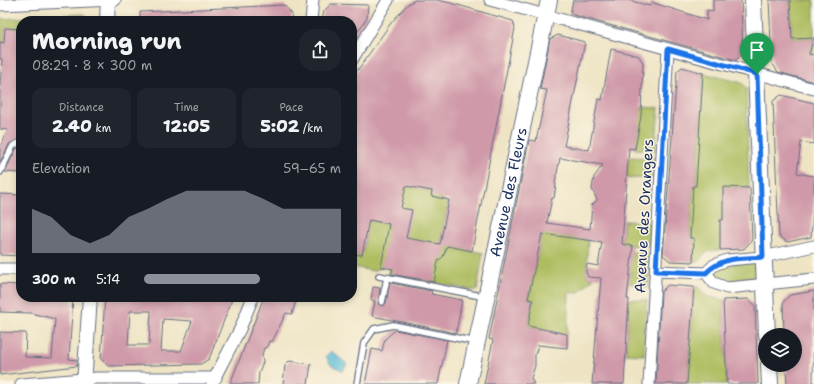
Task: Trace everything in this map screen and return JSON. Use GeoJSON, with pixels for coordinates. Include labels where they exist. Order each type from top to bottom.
{"type":"FeatureCollection","features":[{"type":"Feature","properties":{"kind":"main road","name":"Avenue des Fleurs"},"geometry":{"type":"LineString","coordinates":[[468,384],[549,0]]}},
{"type":"Feature","properties":{"kind":"main road"},"geometry":{"type":"LineString","coordinates":[[753,0],[767,328]]}},
{"type":"Feature","properties":{"kind":"main road"},"geometry":{"type":"LineString","coordinates":[[769,372],[770,384]]}},
{"type":"Feature","properties":{"kind":"street"},"geometry":{"type":"LineString","coordinates":[[107,16],[108,0]]}},
{"type":"Feature","properties":{"kind":"street"},"geometry":{"type":"LineString","coordinates":[[0,5],[115,0]]}},
{"type":"Feature","properties":{"kind":"street"},"geometry":{"type":"LineString","coordinates":[[311,16],[313,0]]}},
{"type":"Feature","properties":{"kind":"street"},"geometry":{"type":"LineString","coordinates":[[357,52],[388,0]]}},
{"type":"Feature","properties":{"kind":"street"},"geometry":{"type":"LineString","coordinates":[[490,0],[814,89]]}},
{"type":"Feature","properties":{"kind":"street","name":"Avenue des Orangers"},"geometry":{"type":"LineString","coordinates":[[649,384],[668,49]]}},
{"type":"Feature","properties":{"kind":"street"},"geometry":{"type":"LineString","coordinates":[[656,271],[706,273],[714,265],[727,260],[763,257],[814,246]]}},
{"type":"Feature","properties":{"kind":"street"},"geometry":{"type":"LineString","coordinates":[[0,268],[16,269]]}},
{"type":"Feature","properties":{"kind":"street"},"geometry":{"type":"LineString","coordinates":[[706,273],[714,283],[727,288],[814,279]]}},
{"type":"Feature","properties":{"kind":"street"},"geometry":{"type":"LineString","coordinates":[[84,381],[90,302]]}},
{"type":"Feature","properties":{"kind":"street"},"geometry":{"type":"LineString","coordinates":[[21,384],[84,381],[214,381],[240,329],[251,302]]}},
{"type":"Feature","properties":{"kind":"lane"},"geometry":{"type":"LineString","coordinates":[[0,172],[16,145]]}},
{"type":"Feature","properties":{"kind":"lane"},"geometry":{"type":"LineString","coordinates":[[379,276],[486,297]]}},
{"type":"Feature","properties":{"kind":"lane"},"geometry":{"type":"LineString","coordinates":[[382,302],[387,278]]}},
{"type":"Feature","properties":{"kind":"lane"},"geometry":{"type":"LineString","coordinates":[[357,384],[364,343],[374,330],[393,325],[477,342]]}},
{"type":"Feature","properties":{"kind":"green space"},"geometry":{"type":"Polygon","coordinates":[[[791,0],[814,0],[814,38],[792,39],[791,0]]]}},
{"type":"Feature","properties":{"kind":"green space"},"geometry":{"type":"Polygon","coordinates":[[[84,14],[86,16],[50,16],[84,14]]]}},
{"type":"Feature","properties":{"kind":"green space"},"geometry":{"type":"Polygon","coordinates":[[[16,18],[16,29],[5,28],[4,43],[0,42],[0,19],[16,18]]]}},
{"type":"Feature","properties":{"kind":"green space"},"geometry":{"type":"Polygon","coordinates":[[[814,38],[814,54],[809,54],[814,38]]]}},
{"type":"Feature","properties":{"kind":"green space"},"geometry":{"type":"Polygon","coordinates":[[[703,73],[742,83],[746,88],[749,188],[724,187],[723,220],[720,220],[720,250],[710,251],[702,256],[698,262],[693,262],[694,238],[690,238],[693,186],[696,186],[703,73]]]}},
{"type":"Feature","properties":{"kind":"green space"},"geometry":{"type":"Polygon","coordinates":[[[641,107],[659,108],[655,150],[635,149],[641,107]]]}},
{"type":"Feature","properties":{"kind":"green space"},"geometry":{"type":"Polygon","coordinates":[[[628,157],[655,158],[653,179],[627,178],[628,157]]]}},
{"type":"Feature","properties":{"kind":"green space"},"geometry":{"type":"Polygon","coordinates":[[[406,186],[432,191],[448,204],[440,244],[483,253],[477,291],[389,274],[388,268],[381,267],[374,271],[357,268],[357,254],[362,255],[366,235],[357,223],[357,218],[408,228],[398,208],[406,186]]]}},
{"type":"Feature","properties":{"kind":"green space"},"geometry":{"type":"Polygon","coordinates":[[[624,221],[647,222],[650,225],[649,247],[622,244],[624,221]]]}},
{"type":"Feature","properties":{"kind":"green space"},"geometry":{"type":"Polygon","coordinates":[[[542,233],[588,240],[586,272],[588,277],[594,278],[579,292],[569,293],[567,335],[528,326],[533,300],[528,299],[542,233]]]}},
{"type":"Feature","properties":{"kind":"green space"},"geometry":{"type":"Polygon","coordinates":[[[632,252],[649,253],[648,287],[622,282],[623,280],[630,281],[631,272],[629,271],[632,252]]]}},
{"type":"Feature","properties":{"kind":"green space"},"geometry":{"type":"Polygon","coordinates":[[[760,260],[762,282],[727,285],[709,274],[716,267],[760,260]]]}},
{"type":"Feature","properties":{"kind":"green space"},"geometry":{"type":"Polygon","coordinates":[[[694,287],[698,287],[708,297],[723,300],[727,384],[687,384],[694,287]]]}},
{"type":"Feature","properties":{"kind":"green space"},"geometry":{"type":"Polygon","coordinates":[[[629,299],[647,300],[644,355],[626,354],[629,299]]]}},
{"type":"Feature","properties":{"kind":"water"},"geometry":{"type":"Polygon","coordinates":[[[331,351],[347,364],[343,371],[330,364],[326,356],[331,351]]]}},
{"type":"Feature","properties":{"kind":"building"},"geometry":{"type":"Polygon","coordinates":[[[415,0],[437,0],[513,21],[515,28],[472,251],[447,246],[443,257],[438,261],[434,282],[391,274],[393,269],[381,267],[389,224],[369,220],[362,255],[357,254],[357,71],[391,23],[408,4],[415,0]],[[406,186],[401,208],[412,210],[406,238],[440,244],[449,200],[431,196],[432,191],[406,186]]]}},
{"type":"Feature","properties":{"kind":"building"},"geometry":{"type":"Polygon","coordinates":[[[573,0],[628,0],[650,6],[651,2],[707,20],[707,10],[713,11],[713,0],[741,0],[743,53],[736,60],[570,14],[573,0]]]}},
{"type":"Feature","properties":{"kind":"building"},"geometry":{"type":"Polygon","coordinates":[[[769,0],[790,0],[792,39],[814,38],[809,54],[814,55],[814,82],[778,72],[772,63],[769,0]]]}},
{"type":"Feature","properties":{"kind":"building"},"geometry":{"type":"Polygon","coordinates":[[[331,4],[368,5],[367,18],[357,33],[357,16],[323,16],[324,11],[331,4]]]}},
{"type":"Feature","properties":{"kind":"building"},"geometry":{"type":"Polygon","coordinates":[[[284,5],[292,14],[292,16],[140,16],[140,12],[284,5]]]}},
{"type":"Feature","properties":{"kind":"building"},"geometry":{"type":"Polygon","coordinates":[[[5,28],[16,29],[16,140],[9,144],[0,162],[0,147],[8,130],[0,129],[0,85],[2,59],[0,59],[0,42],[4,43],[5,28]]]}},
{"type":"Feature","properties":{"kind":"building"},"geometry":{"type":"Polygon","coordinates":[[[558,35],[585,42],[564,146],[589,150],[598,99],[602,100],[611,49],[639,56],[643,63],[641,116],[635,149],[629,148],[622,244],[633,246],[627,299],[629,299],[624,384],[592,384],[601,278],[588,277],[586,272],[587,264],[598,266],[602,242],[542,234],[528,299],[533,300],[528,326],[567,334],[567,348],[538,345],[535,355],[535,366],[531,378],[534,384],[484,384],[493,340],[489,339],[529,140],[536,141],[547,90],[540,89],[550,39],[558,35]],[[560,158],[555,183],[554,198],[552,198],[547,223],[590,229],[592,205],[597,200],[592,189],[594,177],[603,165],[560,158]]]}},
{"type":"Feature","properties":{"kind":"building"},"geometry":{"type":"Polygon","coordinates":[[[682,67],[703,73],[696,186],[693,186],[690,238],[694,238],[693,262],[670,261],[663,255],[677,71],[682,67]]]}},
{"type":"Feature","properties":{"kind":"building"},"geometry":{"type":"Polygon","coordinates":[[[781,95],[814,103],[814,144],[801,142],[797,173],[814,176],[814,202],[811,237],[787,242],[779,236],[773,101],[781,95]]]}},
{"type":"Feature","properties":{"kind":"building"},"geometry":{"type":"Polygon","coordinates":[[[16,149],[16,173],[5,172],[16,149]]]}},
{"type":"Feature","properties":{"kind":"building"},"geometry":{"type":"Polygon","coordinates":[[[723,187],[750,188],[752,240],[744,249],[720,250],[720,220],[723,220],[723,187]]]}},
{"type":"Feature","properties":{"kind":"building"},"geometry":{"type":"Polygon","coordinates":[[[0,194],[16,195],[16,256],[0,255],[0,194]]]}},
{"type":"Feature","properties":{"kind":"building"},"geometry":{"type":"Polygon","coordinates":[[[390,283],[432,291],[431,294],[462,300],[456,333],[372,316],[375,301],[371,300],[373,287],[380,288],[378,303],[383,306],[386,303],[390,283]]]}},
{"type":"Feature","properties":{"kind":"building"},"geometry":{"type":"Polygon","coordinates":[[[0,284],[16,285],[16,302],[73,302],[69,359],[77,360],[77,366],[0,375],[0,332],[26,333],[25,357],[52,358],[55,319],[31,313],[0,312],[0,284]]]}},
{"type":"Feature","properties":{"kind":"building"},"geometry":{"type":"Polygon","coordinates":[[[668,285],[694,287],[687,384],[656,384],[661,292],[668,285]]]}},
{"type":"Feature","properties":{"kind":"building"},"geometry":{"type":"Polygon","coordinates":[[[814,291],[813,384],[787,384],[786,372],[802,372],[802,328],[784,328],[783,302],[790,295],[814,291]]]}},
{"type":"Feature","properties":{"kind":"building"},"geometry":{"type":"Polygon","coordinates":[[[748,299],[755,305],[758,384],[727,384],[723,300],[748,299]]]}},
{"type":"Feature","properties":{"kind":"building"},"geometry":{"type":"Polygon","coordinates":[[[105,302],[231,302],[209,359],[201,364],[108,366],[101,359],[105,302]],[[130,311],[128,345],[149,345],[151,311],[130,311]],[[163,319],[161,351],[181,351],[192,321],[163,319]]]}},
{"type":"Feature","properties":{"kind":"building"},"geometry":{"type":"Polygon","coordinates":[[[262,302],[296,302],[292,314],[286,313],[272,342],[269,341],[267,347],[264,348],[262,355],[263,362],[259,372],[258,384],[230,384],[262,302]]]}},
{"type":"Feature","properties":{"kind":"building"},"geometry":{"type":"Polygon","coordinates":[[[395,330],[447,340],[438,384],[365,384],[372,349],[382,351],[385,339],[395,330]]]}},
{"type":"Feature","properties":{"kind":"building"},"geometry":{"type":"Polygon","coordinates":[[[289,361],[311,364],[308,384],[283,384],[285,365],[289,361]]]}},
{"type":"Feature","properties":{"kind":"route"},"geometry":{"type":"LineString","coordinates":[[668,49],[757,74],[763,257],[727,260],[714,265],[706,273],[656,271],[668,49]]}}]}
